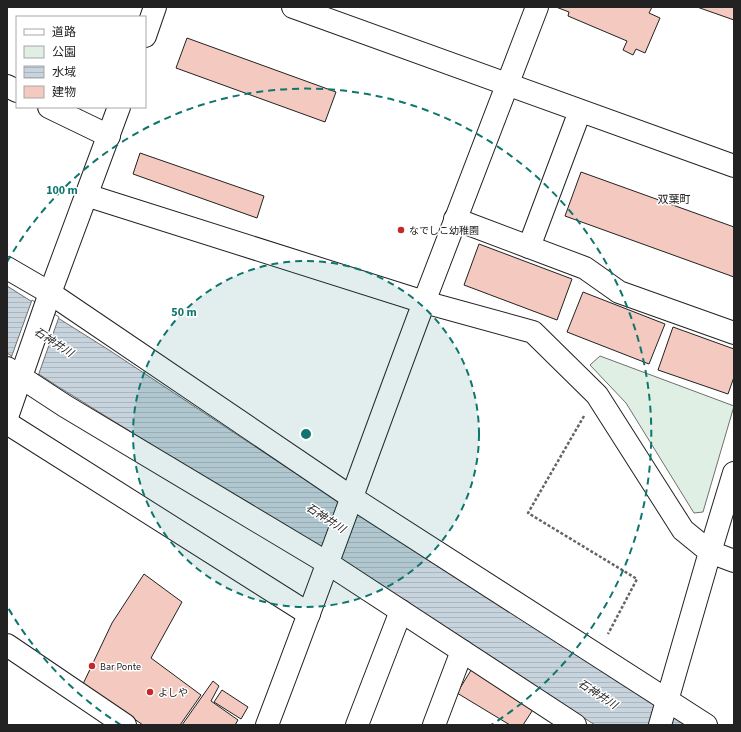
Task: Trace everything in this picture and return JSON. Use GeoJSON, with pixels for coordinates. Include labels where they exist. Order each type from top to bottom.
{"type":"FeatureCollection","features":[{"type":"Feature","properties":{"kind":"street"},"geometry":{"type":"LineString","coordinates":[[146,33],[155,7]]}},
{"type":"Feature","properties":{"kind":"street"},"geometry":{"type":"LineString","coordinates":[[293,7],[734,166]]}},
{"type":"Feature","properties":{"kind":"street"},"geometry":{"type":"LineString","coordinates":[[267,725],[329,564],[351,497],[536,7]]}},
{"type":"Feature","properties":{"kind":"street"},"geometry":{"type":"LineString","coordinates":[[7,86],[16,90]]}},
{"type":"Feature","properties":{"kind":"street"},"geometry":{"type":"LineString","coordinates":[[51,108],[109,136]]}},
{"type":"Feature","properties":{"kind":"street"},"geometry":{"type":"LineString","coordinates":[[7,417],[14,372],[50,293],[119,108]]}},
{"type":"Feature","properties":{"kind":"street"},"geometry":{"type":"LineString","coordinates":[[529,247],[580,111]]}},
{"type":"Feature","properties":{"kind":"street"},"geometry":{"type":"LineString","coordinates":[[86,195],[424,302],[532,332],[597,395],[683,530],[710,552],[734,561]]}},
{"type":"Feature","properties":{"kind":"street"},"geometry":{"type":"LineString","coordinates":[[455,219],[585,268],[619,292],[734,333]]}},
{"type":"Feature","properties":{"kind":"street"},"geometry":{"type":"LineString","coordinates":[[7,268],[50,293],[351,497],[706,725]]}},
{"type":"Feature","properties":{"kind":"street"},"geometry":{"type":"LineString","coordinates":[[14,372],[65,406],[329,564],[575,725]]}},
{"type":"Feature","properties":{"kind":"street"},"geometry":{"type":"LineString","coordinates":[[7,423],[309,614]]}},
{"type":"Feature","properties":{"kind":"street"},"geometry":{"type":"LineString","coordinates":[[660,725],[734,473]]}},
{"type":"Feature","properties":{"kind":"street"},"geometry":{"type":"LineString","coordinates":[[357,725],[401,611]]}},
{"type":"Feature","properties":{"kind":"street"},"geometry":{"type":"LineString","coordinates":[[7,645],[125,725]]}},
{"type":"Feature","properties":{"kind":"street"},"geometry":{"type":"LineString","coordinates":[[434,725],[462,651]]}},
{"type":"Feature","properties":{"kind":"path"},"geometry":{"type":"LineString","coordinates":[[597,395],[528,513],[637,579],[597,655]]}},
{"type":"Feature","properties":{"kind":"green space"},"geometry":{"type":"Polygon","coordinates":[[[600,356],[734,406],[703,512],[694,513],[626,403],[590,365],[600,356]]]}},
{"type":"Feature","properties":{"kind":"water","name":"石神井川"},"geometry":{"type":"Polygon","coordinates":[[[7,286],[109,350],[292,471],[692,725],[595,725],[349,567],[57,386],[7,353],[7,286]]]}},
{"type":"Feature","properties":{"kind":"pier"},"geometry":{"type":"Polygon","coordinates":[[[32,300],[59,317],[38,376],[11,358],[32,300]]]}},
{"type":"Feature","properties":{"kind":"building"},"geometry":{"type":"Polygon","coordinates":[[[556,7],[652,7],[649,13],[660,18],[645,53],[636,49],[633,55],[623,50],[627,41],[568,16],[569,12],[556,7]]]}},
{"type":"Feature","properties":{"kind":"building"},"geometry":{"type":"Polygon","coordinates":[[[697,7],[734,7],[734,20],[697,7]]]}},
{"type":"Feature","properties":{"kind":"building"},"geometry":{"type":"Polygon","coordinates":[[[187,38],[336,92],[325,122],[176,68],[187,38]]]}},
{"type":"Feature","properties":{"kind":"building"},"geometry":{"type":"Polygon","coordinates":[[[140,153],[264,196],[257,218],[133,174],[140,153]]]}},
{"type":"Feature","properties":{"kind":"building"},"geometry":{"type":"Polygon","coordinates":[[[581,172],[734,227],[734,277],[565,216],[581,172]]]}},
{"type":"Feature","properties":{"kind":"building"},"geometry":{"type":"Polygon","coordinates":[[[479,244],[572,279],[557,320],[464,285],[479,244]]]}},
{"type":"Feature","properties":{"kind":"building"},"geometry":{"type":"Polygon","coordinates":[[[583,292],[665,324],[649,364],[567,332],[583,292]]]}},
{"type":"Feature","properties":{"kind":"building"},"geometry":{"type":"Polygon","coordinates":[[[673,327],[734,349],[734,377],[728,394],[658,370],[673,327]]]}},
{"type":"Feature","properties":{"kind":"building"},"geometry":{"type":"Polygon","coordinates":[[[144,574],[182,602],[151,658],[201,695],[180,725],[143,725],[83,684],[112,623],[144,574]]]}},
{"type":"Feature","properties":{"kind":"building"},"geometry":{"type":"Polygon","coordinates":[[[473,667],[536,705],[523,725],[510,725],[457,693],[473,667]]]}},
{"type":"Feature","properties":{"kind":"building"},"geometry":{"type":"Polygon","coordinates":[[[213,681],[219,686],[211,701],[238,720],[235,725],[182,725],[213,681]]]}},
{"type":"Feature","properties":{"kind":"building"},"geometry":{"type":"Polygon","coordinates":[[[222,690],[248,707],[241,719],[214,702],[222,690]]]}},
{"type":"Feature","properties":{"kind":"place","name":"なでしこ幼稚園"},"geometry":{"type":"Point","coordinates":[401,230]}},
{"type":"Feature","properties":{"kind":"place","name":"Bar Ponte"},"geometry":{"type":"Point","coordinates":[92,666]}},
{"type":"Feature","properties":{"kind":"place","name":"よしや"},"geometry":{"type":"Point","coordinates":[150,692]}},
{"type":"Feature","properties":{"kind":"district","name":"双葉町"},"geometry":{"type":"Point","coordinates":[674,199]}}]}
